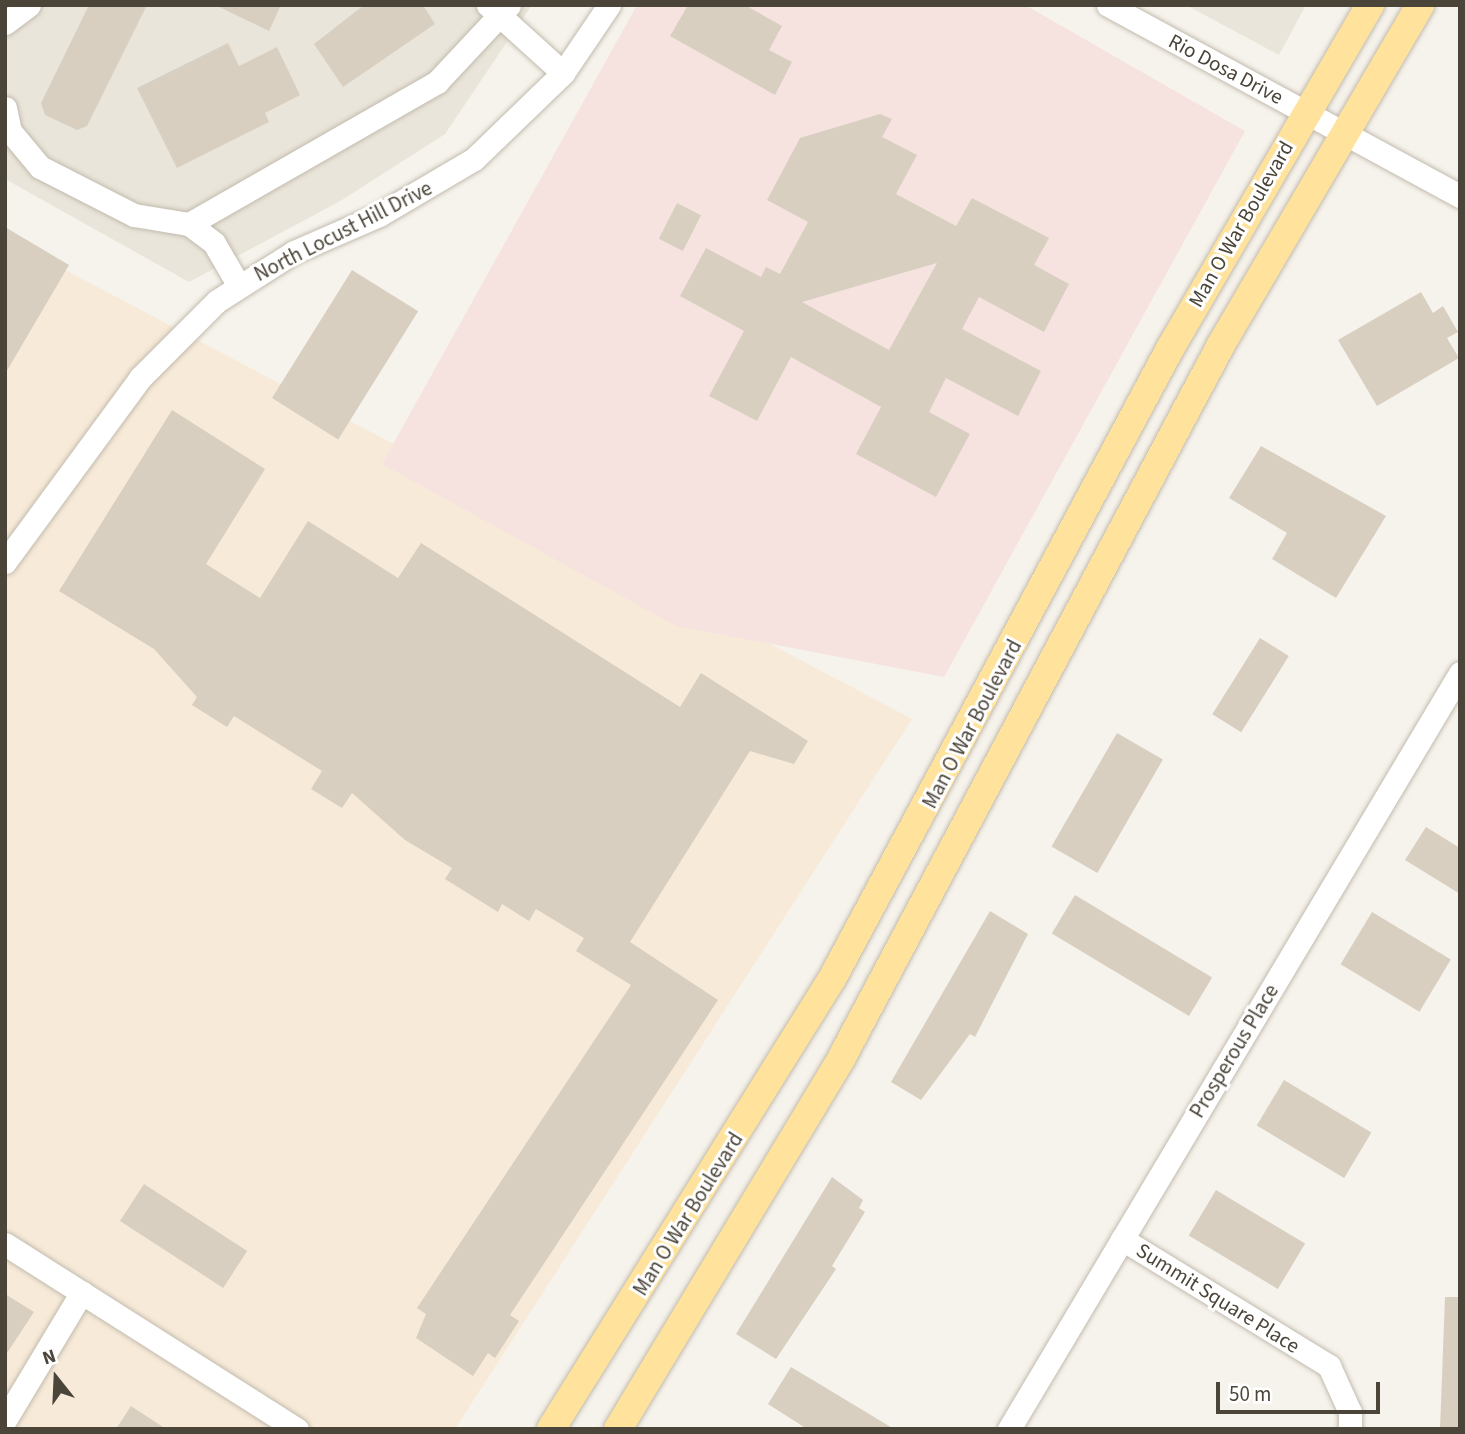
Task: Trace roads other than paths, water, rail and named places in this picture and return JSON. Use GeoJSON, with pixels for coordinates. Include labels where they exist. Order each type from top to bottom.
{"type":"FeatureCollection","features":[{"type":"Feature","properties":{"kind":"main road","name":"Man O War Boulevard"},"geometry":{"type":"LineString","coordinates":[[551,1429],[828,988],[1171,347],[1370,5]]}},
{"type":"Feature","properties":{"kind":"main road","name":"Man O War Boulevard"},"geometry":{"type":"LineString","coordinates":[[618,1429],[842,1057],[1162,454],[1345,131],[1420,5]]}},
{"type":"Feature","properties":{"kind":"street"},"geometry":{"type":"LineString","coordinates":[[5,23],[29,5]]}},
{"type":"Feature","properties":{"kind":"street","name":"North Locust Hill Drive"},"geometry":{"type":"LineString","coordinates":[[5,562],[140,378],[239,286],[474,159],[563,73],[608,5]]}},
{"type":"Feature","properties":{"kind":"street","name":"Rio Dosa Drive"},"geometry":{"type":"LineString","coordinates":[[1108,5],[1345,131],[1460,197]]}},
{"type":"Feature","properties":{"kind":"street"},"geometry":{"type":"LineString","coordinates":[[189,224],[438,82],[499,9],[563,73]]}},
{"type":"Feature","properties":{"kind":"street"},"geometry":{"type":"LineString","coordinates":[[5,108],[10,131],[40,167],[134,215],[189,224],[214,243],[239,286]]}},
{"type":"Feature","properties":{"kind":"street","name":"Prosperous Place"},"geometry":{"type":"LineString","coordinates":[[1009,1429],[1460,673]]}},
{"type":"Feature","properties":{"kind":"street","name":"Summit Square Place"},"geometry":{"type":"LineString","coordinates":[[1122,1239],[1329,1366],[1350,1412],[1350,1429]]}},
{"type":"Feature","properties":{"kind":"street"},"geometry":{"type":"LineString","coordinates":[[5,1244],[297,1429]]}},
{"type":"Feature","properties":{"kind":"street"},"geometry":{"type":"LineString","coordinates":[[5,1420],[82,1292]]}}]}
